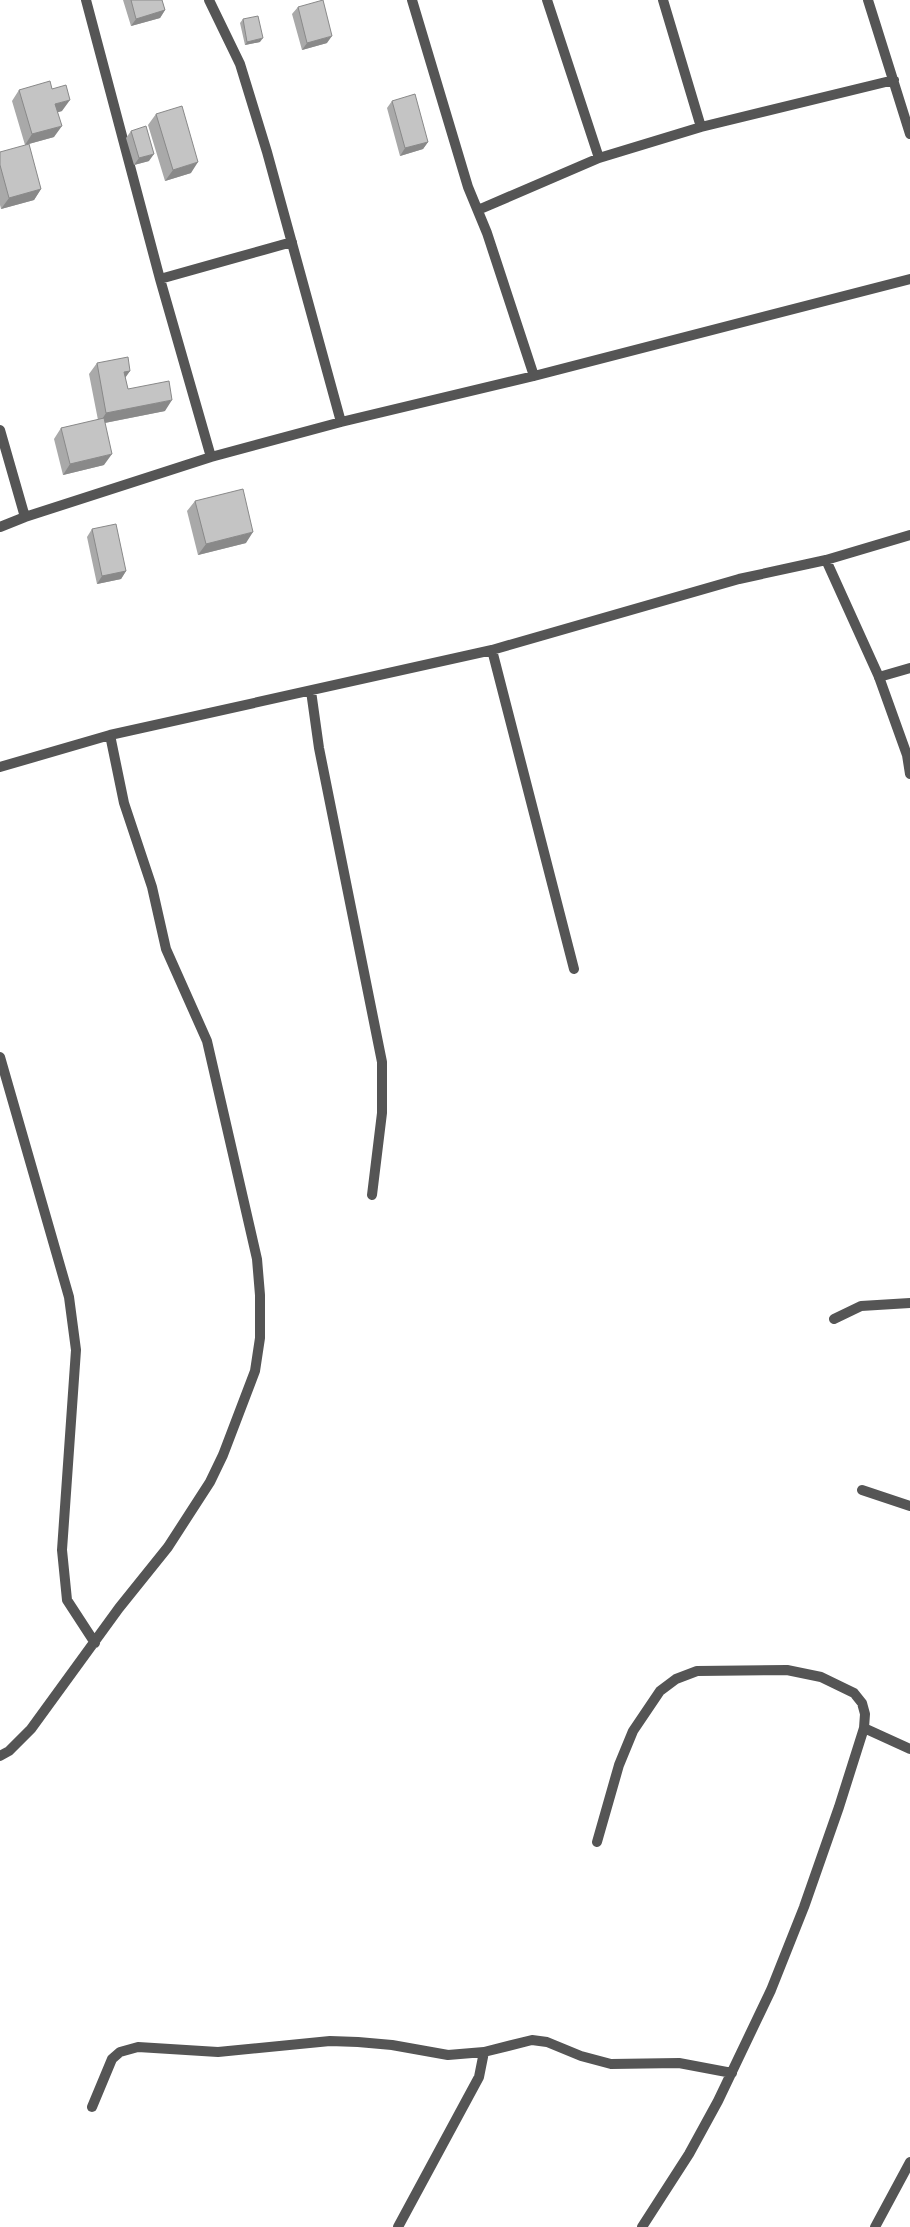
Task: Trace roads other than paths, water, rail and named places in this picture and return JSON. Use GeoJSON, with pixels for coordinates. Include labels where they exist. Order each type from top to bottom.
{"type":"FeatureCollection","features":[{"type":"Feature","properties":{"kind":"street"},"geometry":{"type":"LineString","coordinates":[[86,0],[160,279],[211,457]]}},
{"type":"Feature","properties":{"kind":"street"},"geometry":{"type":"LineString","coordinates":[[209,0],[240,64],[267,152],[341,422]]}},
{"type":"Feature","properties":{"kind":"street"},"geometry":{"type":"LineString","coordinates":[[412,0],[468,187],[478,210],[534,376]]}},
{"type":"Feature","properties":{"kind":"street"},"geometry":{"type":"LineString","coordinates":[[547,0],[599,158]]}},
{"type":"Feature","properties":{"kind":"street"},"geometry":{"type":"LineString","coordinates":[[663,0],[701,127]]}},
{"type":"Feature","properties":{"kind":"street"},"geometry":{"type":"LineString","coordinates":[[868,0],[910,134]]}},
{"type":"Feature","properties":{"kind":"street"},"geometry":{"type":"LineString","coordinates":[[478,210],[599,158],[701,127],[894,80]]}},
{"type":"Feature","properties":{"kind":"street"},"geometry":{"type":"LineString","coordinates":[[160,279],[292,242]]}},
{"type":"Feature","properties":{"kind":"street"},"geometry":{"type":"LineString","coordinates":[[0,527],[25,517],[211,457],[341,422],[534,376],[910,278]]}},
{"type":"Feature","properties":{"kind":"street"},"geometry":{"type":"LineString","coordinates":[[0,430],[25,517]]}},
{"type":"Feature","properties":{"kind":"street"},"geometry":{"type":"LineString","coordinates":[[0,767],[110,735],[492,650],[739,579],[826,560],[910,535]]}},
{"type":"Feature","properties":{"kind":"street"},"geometry":{"type":"LineString","coordinates":[[826,560],[879,677],[907,756],[910,774]]}},
{"type":"Feature","properties":{"kind":"street"},"geometry":{"type":"LineString","coordinates":[[492,650],[574,969]]}},
{"type":"Feature","properties":{"kind":"street"},"geometry":{"type":"LineString","coordinates":[[879,677],[910,668]]}},
{"type":"Feature","properties":{"kind":"street"},"geometry":{"type":"LineString","coordinates":[[311,691],[319,748],[382,1062],[382,1113],[372,1195]]}},
{"type":"Feature","properties":{"kind":"street"},"geometry":{"type":"LineString","coordinates":[[0,1756],[9,1751],[31,1729],[119,1608],[168,1547],[210,1482],[223,1455],[255,1371],[260,1338],[260,1295],[257,1258],[207,1041],[166,949],[152,887],[124,803],[110,735]]}},
{"type":"Feature","properties":{"kind":"street"},"geometry":{"type":"LineString","coordinates":[[0,1057],[69,1297],[76,1350],[62,1550],[67,1600],[94,1643]]}},
{"type":"Feature","properties":{"kind":"street"},"geometry":{"type":"LineString","coordinates":[[834,1319],[861,1306],[910,1304]]}},
{"type":"Feature","properties":{"kind":"street"},"geometry":{"type":"LineString","coordinates":[[862,1490],[910,1506]]}},
{"type":"Feature","properties":{"kind":"street"},"geometry":{"type":"LineString","coordinates":[[597,1842],[619,1765],[633,1731],[660,1691],[676,1678],[697,1671],[787,1670],[821,1677],[854,1693],[862,1703],[865,1714],[864,1728],[839,1807],[804,1907],[771,1990],[732,2073],[689,2154],[642,2227]]}},
{"type":"Feature","properties":{"kind":"street"},"geometry":{"type":"LineString","coordinates":[[864,1728],[910,1749]]}},
{"type":"Feature","properties":{"kind":"street"},"geometry":{"type":"LineString","coordinates":[[92,2107],[112,2059],[120,2052],[138,2046],[218,2052],[330,2042],[358,2042],[448,2055],[484,2052],[532,2040],[547,2042],[581,2056],[611,2064],[678,2063],[732,2073]]}},
{"type":"Feature","properties":{"kind":"street"},"geometry":{"type":"LineString","coordinates":[[398,2227],[479,2078],[484,2052]]}},
{"type":"Feature","properties":{"kind":"street"},"geometry":{"type":"LineString","coordinates":[[875,2227],[910,2162]]}}]}
